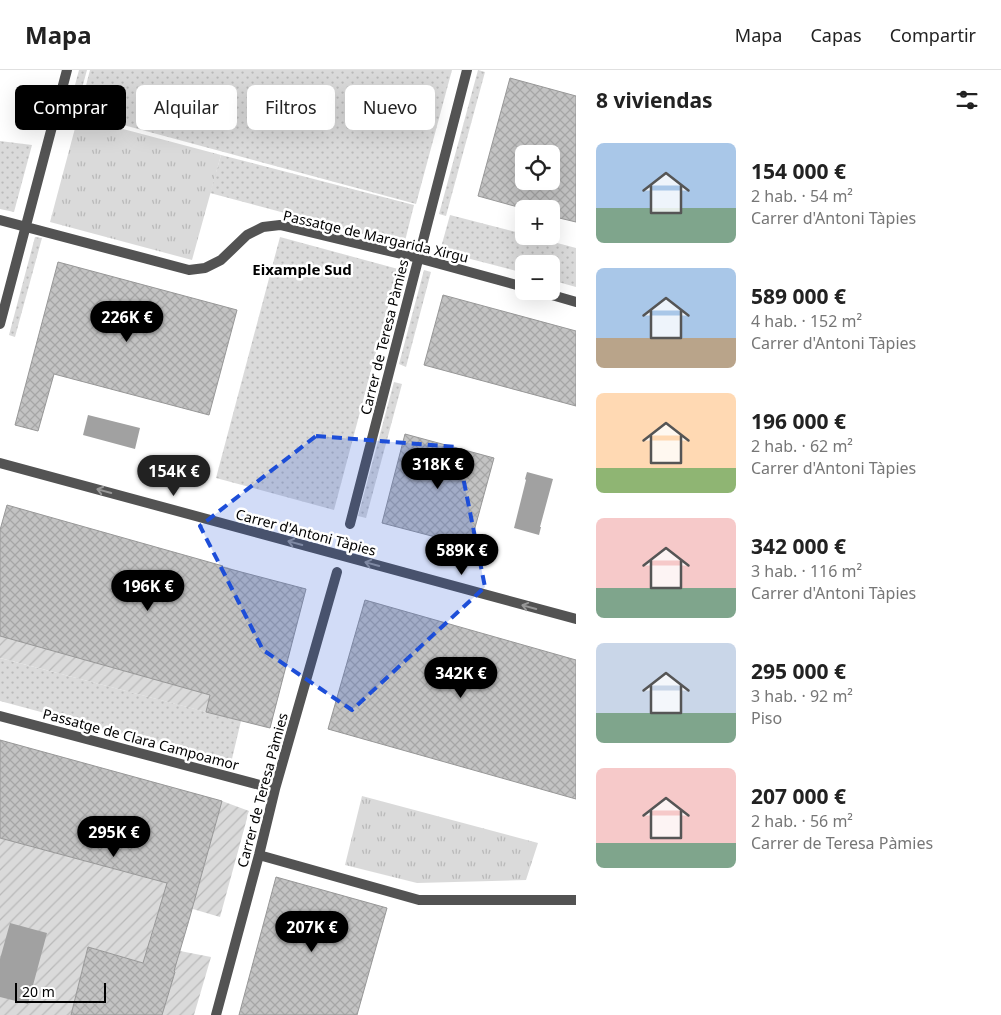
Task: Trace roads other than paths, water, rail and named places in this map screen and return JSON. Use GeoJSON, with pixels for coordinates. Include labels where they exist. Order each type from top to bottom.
{"type":"FeatureCollection","features":[{"type":"Feature","properties":{"kind":"street"},"geometry":{"type":"LineString","coordinates":[[0,324],[68,70]]}},
{"type":"Feature","properties":{"kind":"street","name":"Carrer de Teresa Pàmies"},"geometry":{"type":"LineString","coordinates":[[350,524],[467,70]]}},
{"type":"Feature","properties":{"kind":"street","name":"Passatge de Margarida Xirgu"},"geometry":{"type":"LineString","coordinates":[[0,220],[189,270],[204,268],[221,260],[247,236],[263,227],[280,225],[418,258],[515,285]]}},
{"type":"Feature","properties":{"kind":"street"},"geometry":{"type":"LineString","coordinates":[[560,297],[576,302]]}},
{"type":"Feature","properties":{"kind":"street","name":"Carrer d'Antoni Tàpies"},"geometry":{"type":"LineString","coordinates":[[0,463],[576,619]]}},
{"type":"Feature","properties":{"kind":"street","name":"Carrer de Teresa Pàmies"},"geometry":{"type":"LineString","coordinates":[[216,1015],[275,789],[337,572]]}},
{"type":"Feature","properties":{"kind":"street","name":"Passatge de Clara Campoamor"},"geometry":{"type":"LineString","coordinates":[[0,716],[275,789]]}},
{"type":"Feature","properties":{"kind":"street"},"geometry":{"type":"LineString","coordinates":[[259,855],[419,900],[576,900]]}},
{"type":"Feature","properties":{"kind":"district","name":"Eixample Sud"},"geometry":{"type":"Point","coordinates":[302,269]}}]}
